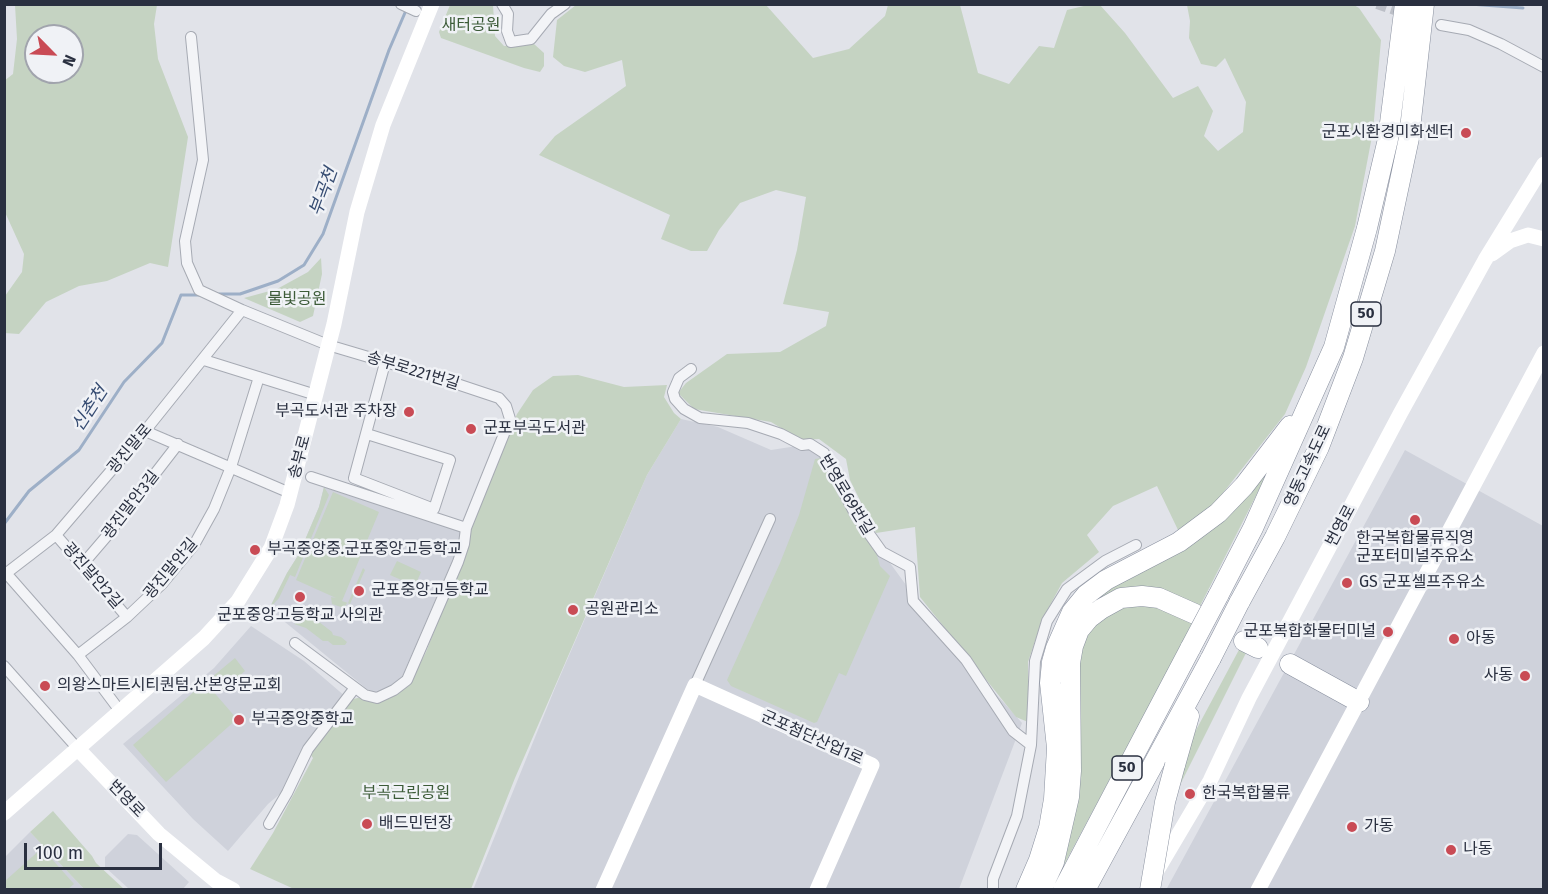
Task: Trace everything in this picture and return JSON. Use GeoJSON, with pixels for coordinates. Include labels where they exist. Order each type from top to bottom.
{"type":"FeatureCollection","features":[{"type":"Feature","properties":{"kind":"highway","name":"영동고속도로"},"geometry":{"type":"LineString","coordinates":[[1063,890],[1253,528],[1334,347],[1367,228],[1388,139],[1405,4]]}},
{"type":"Feature","properties":{"kind":"highway","name":"영동고속도로"},"geometry":{"type":"LineString","coordinates":[[1084,890],[1275,537],[1319,447],[1353,358],[1385,251],[1409,138],[1424,4]]}},
{"type":"Feature","properties":{"kind":"highway"},"geometry":{"type":"LineString","coordinates":[[1026,890],[1049,828],[1054,799],[1057,748],[1050,683],[1052,662],[1072,612],[1086,595],[1106,580],[1179,542],[1218,513],[1245,486],[1313,395]]}},
{"type":"Feature","properties":{"kind":"highway"},"geometry":{"type":"LineString","coordinates":[[1041,890],[1054,862],[1069,796],[1071,771],[1070,663],[1079,630],[1089,618],[1121,598],[1142,596],[1159,598],[1195,614]]}},
{"type":"Feature","properties":{"kind":"highway"},"geometry":{"type":"LineString","coordinates":[[1290,664],[1359,702]]}},
{"type":"Feature","properties":{"kind":"highway"},"geometry":{"type":"LineString","coordinates":[[1150,890],[1165,802],[1207,665]]}},
{"type":"Feature","properties":{"kind":"street"},"geometry":{"type":"LineString","coordinates":[[401,4],[416,11]]}},
{"type":"Feature","properties":{"kind":"street","name":"송부로"},"geometry":{"type":"LineString","coordinates":[[4,813],[204,638],[238,601],[271,548],[291,492],[316,395],[334,324],[357,212],[383,125],[432,4]]}},
{"type":"Feature","properties":{"kind":"street"},"geometry":{"type":"LineString","coordinates":[[502,4],[508,14],[507,31],[511,42],[531,39],[551,14],[565,4]]}},
{"type":"Feature","properties":{"kind":"street"},"geometry":{"type":"LineString","coordinates":[[1442,25],[1469,30],[1544,67]]}},
{"type":"Feature","properties":{"kind":"street","name":"송부로221번길"},"geometry":{"type":"LineString","coordinates":[[191,37],[203,160],[185,241],[187,263],[199,290],[327,345],[499,398],[506,406],[510,419],[466,528]]}},
{"type":"Feature","properties":{"kind":"street","name":"번영로"},"geometry":{"type":"LineString","coordinates":[[1142,890],[1159,869],[1210,781],[1249,698],[1485,260],[1544,164]]}},
{"type":"Feature","properties":{"kind":"street"},"geometry":{"type":"LineString","coordinates":[[1485,260],[1510,241],[1528,235],[1544,239]]}},
{"type":"Feature","properties":{"kind":"street","name":"광진말로"},"geometry":{"type":"LineString","coordinates":[[5,574],[56,535],[204,360],[237,308]]}},
{"type":"Feature","properties":{"kind":"street"},"geometry":{"type":"LineString","coordinates":[[1258,890],[1544,353]]}},
{"type":"Feature","properties":{"kind":"street"},"geometry":{"type":"LineString","coordinates":[[204,360],[316,395]]}},
{"type":"Feature","properties":{"kind":"street"},"geometry":{"type":"LineString","coordinates":[[367,434],[450,460],[434,509],[354,478],[385,363]]}},
{"type":"Feature","properties":{"kind":"street","name":"번영로69번길"},"geometry":{"type":"LineString","coordinates":[[692,369],[679,378],[673,392],[675,399],[684,409],[700,418],[748,423],[781,434],[802,446],[810,444],[824,453],[855,514],[882,552],[910,567],[913,601],[966,660],[1014,731],[1032,745]]}},
{"type":"Feature","properties":{"kind":"street","name":"광진말안길"},"geometry":{"type":"LineString","coordinates":[[78,655],[128,617],[162,584],[194,545],[214,509],[231,467],[259,377]]}},
{"type":"Feature","properties":{"kind":"street"},"geometry":{"type":"LineString","coordinates":[[146,431],[291,492]]}},
{"type":"Feature","properties":{"kind":"street","name":"광진말안3길"},"geometry":{"type":"LineString","coordinates":[[82,565],[178,444]]}},
{"type":"Feature","properties":{"kind":"street"},"geometry":{"type":"LineString","coordinates":[[295,643],[365,695],[377,698],[394,690],[407,680],[458,562],[466,528],[311,477]]}},
{"type":"Feature","properties":{"kind":"street"},"geometry":{"type":"LineString","coordinates":[[603,890],[770,519]]}},
{"type":"Feature","properties":{"kind":"street","name":"광진말안2길"},"geometry":{"type":"LineString","coordinates":[[56,535],[128,617]]}},
{"type":"Feature","properties":{"kind":"street"},"geometry":{"type":"LineString","coordinates":[[993,890],[993,879],[1017,816],[1032,745],[1035,661],[1047,621],[1067,589],[1105,561],[1136,545]]}},
{"type":"Feature","properties":{"kind":"street"},"geometry":{"type":"LineString","coordinates":[[5,574],[78,655],[120,711]]}},
{"type":"Feature","properties":{"kind":"street"},"geometry":{"type":"LineString","coordinates":[[4,666],[78,749]]}},
{"type":"Feature","properties":{"kind":"street","name":"군포첨단산업1로"},"geometry":{"type":"LineString","coordinates":[[695,685],[872,765],[817,890]]}},
{"type":"Feature","properties":{"kind":"street"},"geometry":{"type":"LineString","coordinates":[[269,824],[308,749],[354,689]]}},
{"type":"Feature","properties":{"kind":"street","name":"번영로"},"geometry":{"type":"LineString","coordinates":[[78,749],[159,834],[216,881],[233,890]]}},
{"type":"Feature","properties":{"kind":"shaded area"},"geometry":{"type":"Polygon","coordinates":[[[681,419],[718,427],[771,450],[810,444],[824,453],[882,552],[906,585],[913,601],[1022,723],[959,889],[473,890],[555,688],[647,475],[681,419]]]}},
{"type":"Feature","properties":{"kind":"shaded area"},"geometry":{"type":"Polygon","coordinates":[[[1405,450],[1543,526],[1543,889],[1166,890],[1405,450]]]}},
{"type":"Feature","properties":{"kind":"shaded area","name":"군포중앙고등학교"},"geometry":{"type":"Polygon","coordinates":[[[324,487],[460,531],[460,541],[456,552],[401,679],[386,690],[377,693],[367,689],[269,609],[299,554],[319,507],[324,487]]]}},
{"type":"Feature","properties":{"kind":"shaded area","name":"부곡중앙중학교"},"geometry":{"type":"Polygon","coordinates":[[[251,626],[304,661],[346,697],[305,748],[281,793],[268,804],[228,851],[193,819],[123,744],[214,668],[251,626]]]}},
{"type":"Feature","properties":{"kind":"shaded area"},"geometry":{"type":"Polygon","coordinates":[[[30,832],[84,889],[5,890],[5,857],[30,832]]]}},
{"type":"Feature","properties":{"kind":"shaded area"},"geometry":{"type":"Polygon","coordinates":[[[128,834],[137,835],[189,882],[183,889],[129,889],[105,867],[105,857],[128,834]]]}},
{"type":"Feature","properties":{"kind":"green space"},"geometry":{"type":"Polygon","coordinates":[[[15,5],[157,5],[154,24],[158,59],[188,137],[168,267],[150,263],[107,281],[79,286],[46,302],[19,334],[4,333],[5,296],[22,272],[24,254],[4,210],[4,81],[13,74],[17,39],[15,5]]]}},
{"type":"Feature","properties":{"kind":"green space","name":"새터공원"},"geometry":{"type":"Polygon","coordinates":[[[450,5],[493,5],[495,36],[504,46],[534,44],[544,53],[544,66],[540,72],[441,38],[439,32],[450,5]]]}},
{"type":"Feature","properties":{"kind":"green space"},"geometry":{"type":"Polygon","coordinates":[[[576,5],[766,5],[813,58],[849,49],[885,16],[888,5],[960,5],[978,73],[1009,84],[1039,46],[1054,48],[1067,10],[1100,5],[1125,33],[1173,98],[1198,86],[1213,111],[1204,136],[1218,151],[1243,132],[1246,102],[1225,58],[1216,67],[1201,64],[1189,38],[1190,21],[1187,5],[1354,5],[1359,8],[1381,40],[1373,131],[1355,226],[1306,367],[1285,414],[1212,507],[1178,530],[1157,486],[1113,506],[1087,535],[1099,552],[1062,583],[1042,620],[1028,662],[1028,722],[1016,717],[920,597],[915,527],[876,533],[850,480],[846,459],[819,439],[801,440],[771,422],[694,409],[678,393],[686,383],[727,354],[780,352],[826,326],[829,312],[783,304],[797,250],[806,197],[776,190],[740,203],[719,230],[707,251],[691,251],[661,239],[670,215],[539,155],[555,136],[626,86],[622,60],[585,72],[564,66],[553,57],[557,20],[576,5]]]}},
{"type":"Feature","properties":{"kind":"green space","name":"물빛공원"},"geometry":{"type":"Polygon","coordinates":[[[321,258],[322,274],[313,316],[300,322],[244,298],[277,289],[308,272],[321,258]]]}},
{"type":"Feature","properties":{"kind":"green space","name":"부곡근린공원"},"geometry":{"type":"Polygon","coordinates":[[[578,375],[624,387],[667,385],[664,397],[674,413],[681,419],[647,475],[515,778],[471,889],[294,889],[250,869],[273,833],[313,758],[310,754],[350,700],[361,697],[389,699],[410,683],[426,652],[453,583],[467,535],[517,414],[533,390],[553,376],[578,375]]]}},
{"type":"Feature","properties":{"kind":"green space"},"geometry":{"type":"Polygon","coordinates":[[[821,458],[838,495],[876,552],[880,566],[890,576],[846,676],[839,673],[817,722],[814,723],[731,686],[727,680],[780,563],[799,515],[815,459],[821,458]]]}},
{"type":"Feature","properties":{"kind":"green space"},"geometry":{"type":"Polygon","coordinates":[[[1270,468],[1198,610],[1175,598],[1083,610],[1096,596],[1270,468]]]}},
{"type":"Feature","properties":{"kind":"green space"},"geometry":{"type":"Polygon","coordinates":[[[324,487],[329,495],[295,577],[290,575],[279,598],[269,609],[299,554],[319,507],[324,487]]]}},
{"type":"Feature","properties":{"kind":"green space"},"geometry":{"type":"Polygon","coordinates":[[[333,492],[379,512],[342,601],[348,603],[363,568],[365,570],[350,604],[347,603],[344,608],[332,604],[331,597],[336,598],[296,580],[333,492]]]}},
{"type":"Feature","properties":{"kind":"green space"},"geometry":{"type":"Polygon","coordinates":[[[397,561],[421,572],[415,586],[390,575],[397,561]]]}},
{"type":"Feature","properties":{"kind":"green space"},"geometry":{"type":"Polygon","coordinates":[[[1139,601],[1193,619],[1186,637],[1051,889],[1076,663],[1088,630],[1121,604],[1139,601]]]}},
{"type":"Feature","properties":{"kind":"green space"},"geometry":{"type":"Polygon","coordinates":[[[314,618],[333,635],[347,642],[345,645],[333,645],[328,641],[323,641],[306,628],[294,624],[314,618]]]}},
{"type":"Feature","properties":{"kind":"green space"},"geometry":{"type":"Polygon","coordinates":[[[1241,646],[1248,649],[1170,805],[1195,732],[1241,646]]]}},
{"type":"Feature","properties":{"kind":"green space"},"geometry":{"type":"Polygon","coordinates":[[[235,658],[245,671],[223,690],[212,677],[235,658]]]}},
{"type":"Feature","properties":{"kind":"green space"},"geometry":{"type":"Polygon","coordinates":[[[205,682],[237,719],[166,782],[133,745],[205,682]]]}},
{"type":"Feature","properties":{"kind":"green space"},"geometry":{"type":"Polygon","coordinates":[[[53,811],[96,863],[124,889],[84,889],[30,832],[53,811]]]}},
{"type":"Feature","properties":{"kind":"green space"},"geometry":{"type":"Polygon","coordinates":[[[42,848],[74,884],[68,889],[5,889],[5,881],[42,848]]]}},
{"type":"Feature","properties":{"kind":"waterway","name":"부곡천"},"geometry":{"type":"LineString","coordinates":[[1470,4],[1523,8]]}},
{"type":"Feature","properties":{"kind":"waterway","name":"부곡천"},"geometry":{"type":"LineString","coordinates":[[219,294],[240,294],[278,281],[304,265],[323,234],[389,50],[407,8]]}},
{"type":"Feature","properties":{"kind":"waterway","name":"신촌천"},"geometry":{"type":"LineString","coordinates":[[4,524],[29,491],[79,450],[124,382],[162,343],[181,295],[201,295]]}},
{"type":"Feature","properties":{"kind":"tunnel"},"geometry":{"type":"LineString","coordinates":[[1377,4],[1406,14]]}},
{"type":"Feature","properties":{"kind":"place","name":"군포시환경미화센터"},"geometry":{"type":"Point","coordinates":[1466,133]}},
{"type":"Feature","properties":{"kind":"place","name":"부곡도서관 주차장"},"geometry":{"type":"Point","coordinates":[409,412]}},
{"type":"Feature","properties":{"kind":"place","name":"군포부곡도서관"},"geometry":{"type":"Point","coordinates":[471,429]}},
{"type":"Feature","properties":{"kind":"place","name":"한국복합물류직영 군포터미널주유소"},"geometry":{"type":"Point","coordinates":[1415,520]}},
{"type":"Feature","properties":{"kind":"place","name":"부곡중앙중.군포중앙고등학교"},"geometry":{"type":"Point","coordinates":[255,550]}},
{"type":"Feature","properties":{"kind":"place","name":"GS 군포셀프주유소"},"geometry":{"type":"Point","coordinates":[1347,583]}},
{"type":"Feature","properties":{"kind":"place","name":"군포중앙고등학교"},"geometry":{"type":"Point","coordinates":[359,591]}},
{"type":"Feature","properties":{"kind":"place","name":"군포중앙고등학교 사의관"},"geometry":{"type":"Point","coordinates":[300,597]}},
{"type":"Feature","properties":{"kind":"place","name":"공원관리소"},"geometry":{"type":"Point","coordinates":[573,610]}},
{"type":"Feature","properties":{"kind":"place","name":"군포복합화물터미널"},"geometry":{"type":"Point","coordinates":[1388,632]}},
{"type":"Feature","properties":{"kind":"place","name":"아동"},"geometry":{"type":"Point","coordinates":[1454,639]}},
{"type":"Feature","properties":{"kind":"place","name":"사동"},"geometry":{"type":"Point","coordinates":[1525,676]}},
{"type":"Feature","properties":{"kind":"place","name":"의왕스마트시티퀀텀.산본양문교회"},"geometry":{"type":"Point","coordinates":[45,686]}},
{"type":"Feature","properties":{"kind":"place","name":"부곡중앙중학교"},"geometry":{"type":"Point","coordinates":[239,720]}},
{"type":"Feature","properties":{"kind":"place","name":"한국복합물류"},"geometry":{"type":"Point","coordinates":[1190,794]}},
{"type":"Feature","properties":{"kind":"place","name":"배드민턴장"},"geometry":{"type":"Point","coordinates":[367,824]}},
{"type":"Feature","properties":{"kind":"place","name":"가동"},"geometry":{"type":"Point","coordinates":[1352,827]}},
{"type":"Feature","properties":{"kind":"place","name":"나동"},"geometry":{"type":"Point","coordinates":[1451,850]}}]}
